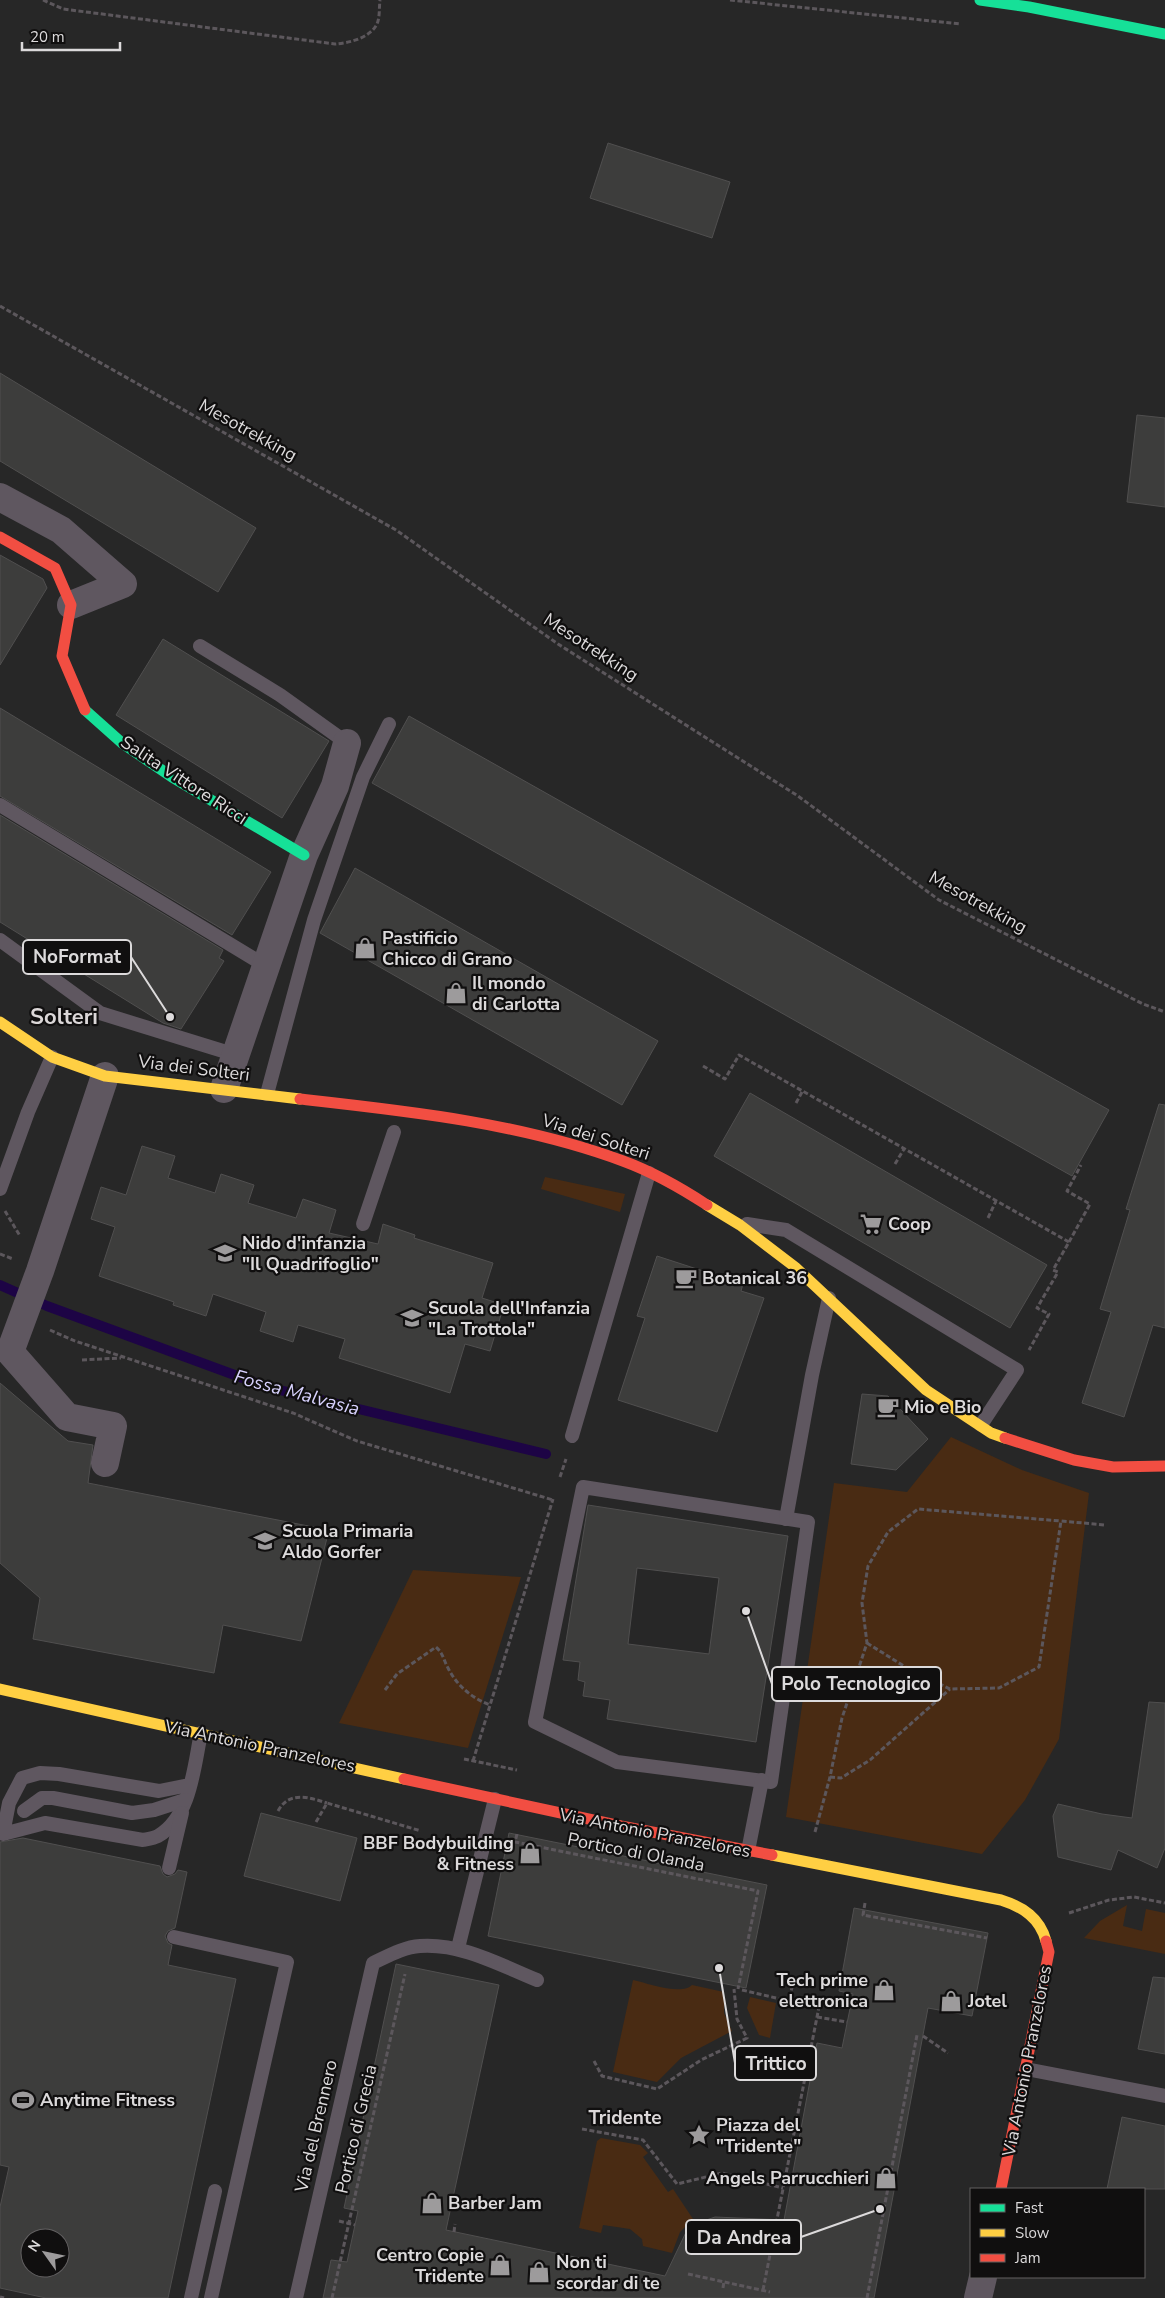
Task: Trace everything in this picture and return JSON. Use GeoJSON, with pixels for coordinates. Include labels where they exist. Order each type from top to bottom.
{"type":"FeatureCollection","features":[{"type":"Feature","properties":{"kind":"street"},"geometry":{"type":"LineString","coordinates":[[980,0],[1029,7],[1165,34]]}},
{"type":"Feature","properties":{"kind":"street"},"geometry":{"type":"LineString","coordinates":[[0,497],[61,530],[123,584],[71,605],[55,568],[0,537]]}},
{"type":"Feature","properties":{"kind":"street","name":"Salita Vittore Ricci"},"geometry":{"type":"LineString","coordinates":[[71,605],[62,656],[83,708],[122,742],[172,777],[304,856]]}},
{"type":"Feature","properties":{"kind":"street"},"geometry":{"type":"LineString","coordinates":[[224,1089],[304,856],[335,786],[347,743]]}},
{"type":"Feature","properties":{"kind":"street","name":"Via dei Solteri"},"geometry":{"type":"LineString","coordinates":[[0,1022],[52,1057],[105,1076],[425,1114],[486,1124],[624,1161],[682,1189],[736,1223],[795,1267],[926,1390],[992,1433],[1074,1460],[1113,1467],[1165,1466]]}},
{"type":"Feature","properties":{"kind":"street"},"geometry":{"type":"LineString","coordinates":[[105,1076],[34,1286],[30,1328],[10,1352],[67,1417],[113,1426],[105,1463]]}},
{"type":"Feature","properties":{"kind":"street","name":"Via Antonio Pranzelores"},"geometry":{"type":"LineString","coordinates":[[0,1689],[495,1800],[748,1851],[974,1893],[1011,1902],[1024,1908],[1039,1922],[1046,1937],[1049,1952],[1001,2188]]}},
{"type":"Feature","properties":{"kind":"street"},"geometry":{"type":"LineString","coordinates":[[978,2298],[983,2278]]}},
{"type":"Feature","properties":{"kind":"lane"},"geometry":{"type":"LineString","coordinates":[[200,646],[280,694],[347,743]]}},
{"type":"Feature","properties":{"kind":"lane"},"geometry":{"type":"LineString","coordinates":[[267,1094],[314,920],[362,777],[389,724]]}},
{"type":"Feature","properties":{"kind":"lane"},"geometry":{"type":"LineString","coordinates":[[0,806],[266,966]]}},
{"type":"Feature","properties":{"kind":"lane"},"geometry":{"type":"LineString","coordinates":[[0,940],[100,1013],[236,1055]]}},
{"type":"Feature","properties":{"kind":"lane"},"geometry":{"type":"LineString","coordinates":[[0,1189],[28,1112],[52,1057]]}},
{"type":"Feature","properties":{"kind":"lane"},"geometry":{"type":"LineString","coordinates":[[363,1224],[394,1132]]}},
{"type":"Feature","properties":{"kind":"lane"},"geometry":{"type":"LineString","coordinates":[[572,1436],[650,1173]]}},
{"type":"Feature","properties":{"kind":"lane"},"geometry":{"type":"LineString","coordinates":[[736,1223],[786,1230],[1017,1370],[980,1426]]}},
{"type":"Feature","properties":{"kind":"lane"},"geometry":{"type":"LineString","coordinates":[[786,1519],[812,1375],[829,1298]]}},
{"type":"Feature","properties":{"kind":"lane"},"geometry":{"type":"LineString","coordinates":[[583,1487],[786,1519],[808,1522],[771,1782],[617,1762],[535,1722],[583,1487]]}},
{"type":"Feature","properties":{"kind":"lane"},"geometry":{"type":"LineString","coordinates":[[170,1868],[201,1733]]}},
{"type":"Feature","properties":{"kind":"lane"},"geometry":{"type":"LineString","coordinates":[[185,1800],[177,1818],[158,1836],[143,1840],[45,1823],[3,1834],[9,1803],[22,1778],[40,1773],[59,1774],[158,1791],[189,1785]]}},
{"type":"Feature","properties":{"kind":"lane"},"geometry":{"type":"LineString","coordinates":[[748,1851],[762,1780]]}},
{"type":"Feature","properties":{"kind":"lane"},"geometry":{"type":"LineString","coordinates":[[24,1811],[42,1798],[53,1798],[132,1813],[154,1810],[185,1800]]}},
{"type":"Feature","properties":{"kind":"lane"},"geometry":{"type":"LineString","coordinates":[[495,1800],[458,1948],[537,1980]]}},
{"type":"Feature","properties":{"kind":"lane"},"geometry":{"type":"LineString","coordinates":[[174,1937],[287,1962],[212,2298]]}},
{"type":"Feature","properties":{"kind":"lane","name":"Via del Brennero"},"geometry":{"type":"LineString","coordinates":[[296,2298],[373,1962],[397,1952],[420,1946],[458,1948]]}},
{"type":"Feature","properties":{"kind":"lane"},"geometry":{"type":"LineString","coordinates":[[1026,2068],[1165,2096]]}},
{"type":"Feature","properties":{"kind":"lane"},"geometry":{"type":"LineString","coordinates":[[191,2298],[215,2191]]}},
{"type":"Feature","properties":{"kind":"path"},"geometry":{"type":"LineString","coordinates":[[43,0],[63,9],[335,44],[352,42],[376,26],[380,0]]}},
{"type":"Feature","properties":{"kind":"path"},"geometry":{"type":"LineString","coordinates":[[730,0],[962,24]]}},
{"type":"Feature","properties":{"kind":"path","name":"Mesotrekking"},"geometry":{"type":"LineString","coordinates":[[0,306],[396,530],[558,644],[798,796],[939,900],[1143,1004],[1165,1012]]}},
{"type":"Feature","properties":{"kind":"path"},"geometry":{"type":"LineString","coordinates":[[703,1066],[725,1079],[739,1056],[1068,1242]]}},
{"type":"Feature","properties":{"kind":"path"},"geometry":{"type":"LineString","coordinates":[[796,1103],[802,1092]]}},
{"type":"Feature","properties":{"kind":"path"},"geometry":{"type":"LineString","coordinates":[[895,1164],[904,1149]]}},
{"type":"Feature","properties":{"kind":"path"},"geometry":{"type":"LineString","coordinates":[[1017,1370],[1049,1314],[1037,1308],[1058,1272],[1053,1270],[1090,1204],[1067,1191],[1081,1166]]}},
{"type":"Feature","properties":{"kind":"path"},"geometry":{"type":"LineString","coordinates":[[988,1218],[996,1202]]}},
{"type":"Feature","properties":{"kind":"path"},"geometry":{"type":"LineString","coordinates":[[30,1328],[294,1413],[357,1441],[553,1500]]}},
{"type":"Feature","properties":{"kind":"path"},"geometry":{"type":"LineString","coordinates":[[82,1360],[124,1357]]}},
{"type":"Feature","properties":{"kind":"path"},"geometry":{"type":"LineString","coordinates":[[558,1482],[572,1436]]}},
{"type":"Feature","properties":{"kind":"path"},"geometry":{"type":"LineString","coordinates":[[465,1793],[556,1491]]}},
{"type":"Feature","properties":{"kind":"path"},"geometry":{"type":"LineString","coordinates":[[815,1833],[830,1777],[842,1718],[867,1643],[862,1603],[868,1566],[888,1532],[918,1509],[1105,1525]]}},
{"type":"Feature","properties":{"kind":"path"},"geometry":{"type":"LineString","coordinates":[[867,1643],[907,1668],[950,1689],[999,1688],[1039,1667],[1061,1521]]}},
{"type":"Feature","properties":{"kind":"path"},"geometry":{"type":"LineString","coordinates":[[385,1690],[397,1674],[436,1647],[442,1652],[455,1681],[471,1695],[490,1705]]}},
{"type":"Feature","properties":{"kind":"path"},"geometry":{"type":"LineString","coordinates":[[830,1777],[841,1778],[870,1760],[950,1689]]}},
{"type":"Feature","properties":{"kind":"path"},"geometry":{"type":"LineString","coordinates":[[278,1811],[281,1805],[295,1796],[310,1798],[421,1831]]}},
{"type":"Feature","properties":{"kind":"path"},"geometry":{"type":"LineString","coordinates":[[316,1822],[327,1803]]}},
{"type":"Feature","properties":{"kind":"path","name":"Portico di Olanda"},"geometry":{"type":"LineString","coordinates":[[517,1834],[515,1842],[758,1890],[736,1989],[737,2019],[747,2038],[701,2060],[657,2089],[602,2076],[594,2061]]}},
{"type":"Feature","properties":{"kind":"path"},"geometry":{"type":"LineString","coordinates":[[1068,1913],[1109,1900],[1134,1897],[1165,1903]]}},
{"type":"Feature","properties":{"kind":"path"},"geometry":{"type":"LineString","coordinates":[[863,1910],[863,1916],[987,1938]]}},
{"type":"Feature","properties":{"kind":"path","name":"Portico di Grecia"},"geometry":{"type":"LineString","coordinates":[[332,2298],[406,1966]]}},
{"type":"Feature","properties":{"kind":"path"},"geometry":{"type":"LineString","coordinates":[[788,2001],[794,1978]]}},
{"type":"Feature","properties":{"kind":"path"},"geometry":{"type":"LineString","coordinates":[[742,1990],[819,2007],[763,2290]]}},
{"type":"Feature","properties":{"kind":"path"},"geometry":{"type":"LineString","coordinates":[[817,2017],[847,2022]]}},
{"type":"Feature","properties":{"kind":"path"},"geometry":{"type":"LineString","coordinates":[[867,2298],[917,2035]]}},
{"type":"Feature","properties":{"kind":"path"},"geometry":{"type":"LineString","coordinates":[[923,2036],[948,2053]]}},
{"type":"Feature","properties":{"kind":"path"},"geometry":{"type":"LineString","coordinates":[[582,2129],[643,2140],[677,2184],[722,2173],[783,2188]]}},
{"type":"Feature","properties":{"kind":"path"},"geometry":{"type":"LineString","coordinates":[[454,2232],[455,2224]]}},
{"type":"Feature","properties":{"kind":"path"},"geometry":{"type":"LineString","coordinates":[[688,2274],[770,2292]]}},
{"type":"Feature","properties":{"kind":"path"},"geometry":{"type":"LineString","coordinates":[[723,2288],[724,2281]]}},
{"type":"Feature","properties":{"kind":"path"},"geometry":{"type":"LineString","coordinates":[[0,2297],[4,2298]]}},
{"type":"Feature","properties":{"kind":"shaded area"},"geometry":{"type":"Polygon","coordinates":[[[545,1177],[625,1194],[620,1212],[541,1189],[545,1177]]]}},
{"type":"Feature","properties":{"kind":"shaded area"},"geometry":{"type":"Polygon","coordinates":[[[951,1437],[1022,1470],[1089,1493],[1059,1739],[1025,1800],[982,1854],[786,1817],[834,1483],[907,1492],[951,1437]]]}},
{"type":"Feature","properties":{"kind":"shaded area"},"geometry":{"type":"Polygon","coordinates":[[[413,1570],[521,1577],[468,1748],[339,1723],[413,1570]]]}},
{"type":"Feature","properties":{"kind":"shaded area"},"geometry":{"type":"Polygon","coordinates":[[[1127,1905],[1123,1926],[1142,1931],[1146,1909],[1165,1913],[1165,1954],[1084,1938],[1100,1921],[1127,1905]]]}},
{"type":"Feature","properties":{"kind":"shaded area"},"geometry":{"type":"Polygon","coordinates":[[[633,1980],[673,1989],[687,1988],[692,1985],[724,1992],[724,2013],[732,2031],[681,2058],[657,2082],[613,2072],[633,1980]]]}},
{"type":"Feature","properties":{"kind":"shaded area"},"geometry":{"type":"Polygon","coordinates":[[[750,1997],[776,2003],[770,2038],[759,2035],[747,2008],[750,1997]]]}},
{"type":"Feature","properties":{"kind":"shaded area"},"geometry":{"type":"Polygon","coordinates":[[[601,2138],[640,2145],[648,2153],[643,2157],[668,2192],[673,2189],[693,2219],[680,2232],[672,2253],[643,2246],[642,2239],[630,2229],[603,2225],[601,2233],[579,2228],[597,2141],[601,2138]]]}},
{"type":"Feature","properties":{"kind":"building"},"geometry":{"type":"Polygon","coordinates":[[[608,143],[730,182],[712,238],[590,198],[608,143]]]}},
{"type":"Feature","properties":{"kind":"building"},"geometry":{"type":"Polygon","coordinates":[[[0,373],[256,528],[218,592],[0,461],[0,373]]]}},
{"type":"Feature","properties":{"kind":"building"},"geometry":{"type":"Polygon","coordinates":[[[1137,415],[1165,418],[1165,507],[1127,502],[1137,415]]]}},
{"type":"Feature","properties":{"kind":"building"},"geometry":{"type":"Polygon","coordinates":[[[0,555],[43,579],[47,588],[0,665],[0,555]]]}},
{"type":"Feature","properties":{"kind":"building"},"geometry":{"type":"Polygon","coordinates":[[[163,639],[329,741],[282,818],[116,715],[163,639]]]}},
{"type":"Feature","properties":{"kind":"building"},"geometry":{"type":"Polygon","coordinates":[[[0,708],[271,872],[232,935],[0,796],[0,708]]]}},
{"type":"Feature","properties":{"kind":"building"},"geometry":{"type":"Polygon","coordinates":[[[409,716],[1109,1110],[1072,1176],[372,783],[409,716]]]}},
{"type":"Feature","properties":{"kind":"building"},"geometry":{"type":"Polygon","coordinates":[[[0,815],[223,950],[219,958],[224,961],[181,1029],[163,1023],[0,922],[0,815]]]}},
{"type":"Feature","properties":{"kind":"building"},"geometry":{"type":"Polygon","coordinates":[[[355,868],[658,1041],[622,1105],[320,933],[355,868]]]}},
{"type":"Feature","properties":{"kind":"building"},"geometry":{"type":"Polygon","coordinates":[[[750,1093],[1047,1265],[1010,1328],[714,1156],[750,1093]]]}},
{"type":"Feature","properties":{"kind":"building"},"geometry":{"type":"Polygon","coordinates":[[[1159,1104],[1165,1105],[1165,1328],[1153,1325],[1124,1417],[1082,1403],[1111,1312],[1100,1309],[1130,1210],[1126,1209],[1159,1104]]]}},
{"type":"Feature","properties":{"kind":"building"},"geometry":{"type":"Polygon","coordinates":[[[142,1146],[175,1156],[168,1178],[215,1193],[221,1174],[254,1185],[248,1203],[296,1218],[303,1199],[336,1210],[329,1233],[378,1244],[383,1224],[415,1235],[414,1238],[493,1263],[482,1298],[504,1305],[490,1351],[465,1344],[450,1393],[339,1358],[345,1339],[298,1325],[293,1342],[260,1331],[266,1312],[213,1294],[206,1316],[173,1305],[174,1302],[99,1276],[115,1227],[91,1219],[101,1187],[126,1195],[142,1146]]]}},
{"type":"Feature","properties":{"kind":"building"},"geometry":{"type":"Polygon","coordinates":[[[657,1256],[743,1284],[741,1291],[764,1298],[717,1432],[618,1400],[645,1318],[637,1316],[657,1256]]]}},
{"type":"Feature","properties":{"kind":"building"},"geometry":{"type":"Polygon","coordinates":[[[0,1383],[68,1441],[93,1445],[88,1483],[329,1530],[301,1641],[223,1625],[214,1673],[33,1639],[40,1598],[0,1563],[0,1383]]]}},
{"type":"Feature","properties":{"kind":"building"},"geometry":{"type":"Polygon","coordinates":[[[862,1394],[888,1396],[928,1439],[896,1470],[851,1464],[862,1394]]]}},
{"type":"Feature","properties":{"kind":"building"},"geometry":{"type":"Polygon","coordinates":[[[588,1505],[788,1536],[756,1742],[607,1719],[610,1700],[583,1696],[585,1682],[578,1680],[580,1662],[563,1660],[588,1505]],[[637,1568],[628,1644],[709,1654],[719,1578],[637,1568]]]}},
{"type":"Feature","properties":{"kind":"building"},"geometry":{"type":"Polygon","coordinates":[[[1149,1702],[1165,1703],[1165,1848],[1157,1868],[1118,1850],[1111,1870],[1058,1857],[1053,1816],[1058,1804],[1102,1814],[1132,1818],[1149,1702]]]}},
{"type":"Feature","properties":{"kind":"building"},"geometry":{"type":"Polygon","coordinates":[[[261,1813],[357,1838],[340,1901],[244,1876],[261,1813]]]}},
{"type":"Feature","properties":{"kind":"building"},"geometry":{"type":"Polygon","coordinates":[[[509,1833],[767,1885],[746,1988],[488,1936],[509,1833]]]}},
{"type":"Feature","properties":{"kind":"building"},"geometry":{"type":"Polygon","coordinates":[[[23,1838],[160,1866],[163,1874],[167,1877],[175,1874],[178,1870],[187,1872],[175,1928],[168,1931],[165,1936],[168,1943],[172,1945],[168,1965],[236,1979],[168,2298],[46,2298],[0,2288],[0,2207],[9,2167],[0,2165],[0,1842],[23,1838]]]}},
{"type":"Feature","properties":{"kind":"building"},"geometry":{"type":"Polygon","coordinates":[[[854,1908],[988,1933],[972,2016],[928,2008],[874,2298],[323,2298],[331,2260],[347,2262],[358,2211],[344,2208],[396,1964],[499,1985],[446,2230],[665,2276],[689,2226],[715,2217],[784,2220],[817,2043],[842,2048],[853,1994],[839,1991],[854,1908]]]}},
{"type":"Feature","properties":{"kind":"building"},"geometry":{"type":"Polygon","coordinates":[[[1153,1977],[1165,1978],[1165,2054],[1138,2049],[1153,1977]]]}},
{"type":"Feature","properties":{"kind":"building"},"geometry":{"type":"Polygon","coordinates":[[[1122,2117],[1165,2126],[1165,2189],[1107,2188],[1122,2117]]]}},
{"type":"Feature","properties":{"kind":"waterway","name":"Fossa Malvasia"},"geometry":{"type":"LineString","coordinates":[[0,1285],[47,1306],[267,1387],[546,1454]]}},
{"type":"Feature","properties":{"kind":"traffic: fast"},"geometry":{"type":"LineString","coordinates":[[980,0],[1029,7],[1165,34]]}},
{"type":"Feature","properties":{"kind":"traffic: fast"},"geometry":{"type":"LineString","coordinates":[[85,710],[122,743],[172,777],[304,855]]}},
{"type":"Feature","properties":{"kind":"traffic: slow"},"geometry":{"type":"LineString","coordinates":[[0,1022],[52,1057],[105,1076],[300,1099]]}},
{"type":"Feature","properties":{"kind":"traffic: slow"},"geometry":{"type":"LineString","coordinates":[[707,1205],[740,1225],[795,1267],[926,1390],[991,1433],[1005,1438]]}},
{"type":"Feature","properties":{"kind":"traffic: slow"},"geometry":{"type":"LineString","coordinates":[[0,1689],[404,1779]]}},
{"type":"Feature","properties":{"kind":"traffic: slow"},"geometry":{"type":"LineString","coordinates":[[772,1855],[1001,1900],[1030,1914],[1040,1926],[1046,1941]]}},
{"type":"Feature","properties":{"kind":"traffic: jam"},"geometry":{"type":"LineString","coordinates":[[0,537],[55,568],[71,605],[62,656],[85,710]]}},
{"type":"Feature","properties":{"kind":"traffic: jam"},"geometry":{"type":"LineString","coordinates":[[300,1099],[464,1120],[545,1137],[634,1165],[687,1192],[707,1205]]}},
{"type":"Feature","properties":{"kind":"traffic: jam"},"geometry":{"type":"LineString","coordinates":[[1005,1438],[1074,1460],[1113,1467],[1165,1466]]}},
{"type":"Feature","properties":{"kind":"traffic: jam"},"geometry":{"type":"LineString","coordinates":[[404,1779],[621,1826],[772,1855]]}},
{"type":"Feature","properties":{"kind":"traffic: jam"},"geometry":{"type":"LineString","coordinates":[[1001,2188],[1049,1952],[1046,1941]]}},
{"type":"Feature","properties":{"kind":"place","name":"Pastificio Chicco di Grano"},"geometry":{"type":"Point","coordinates":[365,948]}},
{"type":"Feature","properties":{"kind":"place","name":"Il mondo di Carlotta"},"geometry":{"type":"Point","coordinates":[456,993]}},
{"type":"Feature","properties":{"kind":"place","name":"NoFormat"},"geometry":{"type":"Point","coordinates":[170,1017]}},
{"type":"Feature","properties":{"kind":"place","name":"Coop"},"geometry":{"type":"Point","coordinates":[871,1224]}},
{"type":"Feature","properties":{"kind":"place","name":"Nido d'infanzia \"Il Quadrifoglio\""},"geometry":{"type":"Point","coordinates":[225,1253]}},
{"type":"Feature","properties":{"kind":"place","name":"Botanical 36"},"geometry":{"type":"Point","coordinates":[686,1278]}},
{"type":"Feature","properties":{"kind":"place","name":"Scuola dell'Infanzia \"La Trottola\""},"geometry":{"type":"Point","coordinates":[412,1318]}},
{"type":"Feature","properties":{"kind":"place","name":"Mio e Bio"},"geometry":{"type":"Point","coordinates":[888,1407]}},
{"type":"Feature","properties":{"kind":"place","name":"Scuola Primaria Aldo Gorfer"},"geometry":{"type":"Point","coordinates":[265,1541]}},
{"type":"Feature","properties":{"kind":"place","name":"Polo Tecnologico"},"geometry":{"type":"Point","coordinates":[746,1611]}},
{"type":"Feature","properties":{"kind":"place","name":"BBF Bodybuilding & Fitness"},"geometry":{"type":"Point","coordinates":[530,1853]}},
{"type":"Feature","properties":{"kind":"place","name":"Trittico"},"geometry":{"type":"Point","coordinates":[719,1968]}},
{"type":"Feature","properties":{"kind":"place","name":"Tech prime elettronica"},"geometry":{"type":"Point","coordinates":[884,1990]}},
{"type":"Feature","properties":{"kind":"place","name":"Jotel"},"geometry":{"type":"Point","coordinates":[951,2001]}},
{"type":"Feature","properties":{"kind":"place","name":"Anytime Fitness"},"geometry":{"type":"Point","coordinates":[23,2100]}},
{"type":"Feature","properties":{"kind":"place","name":"Piazza del \"Tridente\""},"geometry":{"type":"Point","coordinates":[699,2135]}},
{"type":"Feature","properties":{"kind":"place","name":"Angels Parrucchieri"},"geometry":{"type":"Point","coordinates":[886,2178]}},
{"type":"Feature","properties":{"kind":"place","name":"Barber Jam"},"geometry":{"type":"Point","coordinates":[432,2203]}},
{"type":"Feature","properties":{"kind":"place","name":"Da Andrea"},"geometry":{"type":"Point","coordinates":[880,2209]}},
{"type":"Feature","properties":{"kind":"place","name":"Centro Copie Tridente"},"geometry":{"type":"Point","coordinates":[500,2265]}},
{"type":"Feature","properties":{"kind":"place","name":"Non ti scordar di te"},"geometry":{"type":"Point","coordinates":[539,2272]}},
{"type":"Feature","properties":{"kind":"district","name":"Solteri"},"geometry":{"type":"Point","coordinates":[64,1016]}},
{"type":"Feature","properties":{"kind":"district","name":"Tridente"},"geometry":{"type":"Point","coordinates":[625,2117]}}]}
